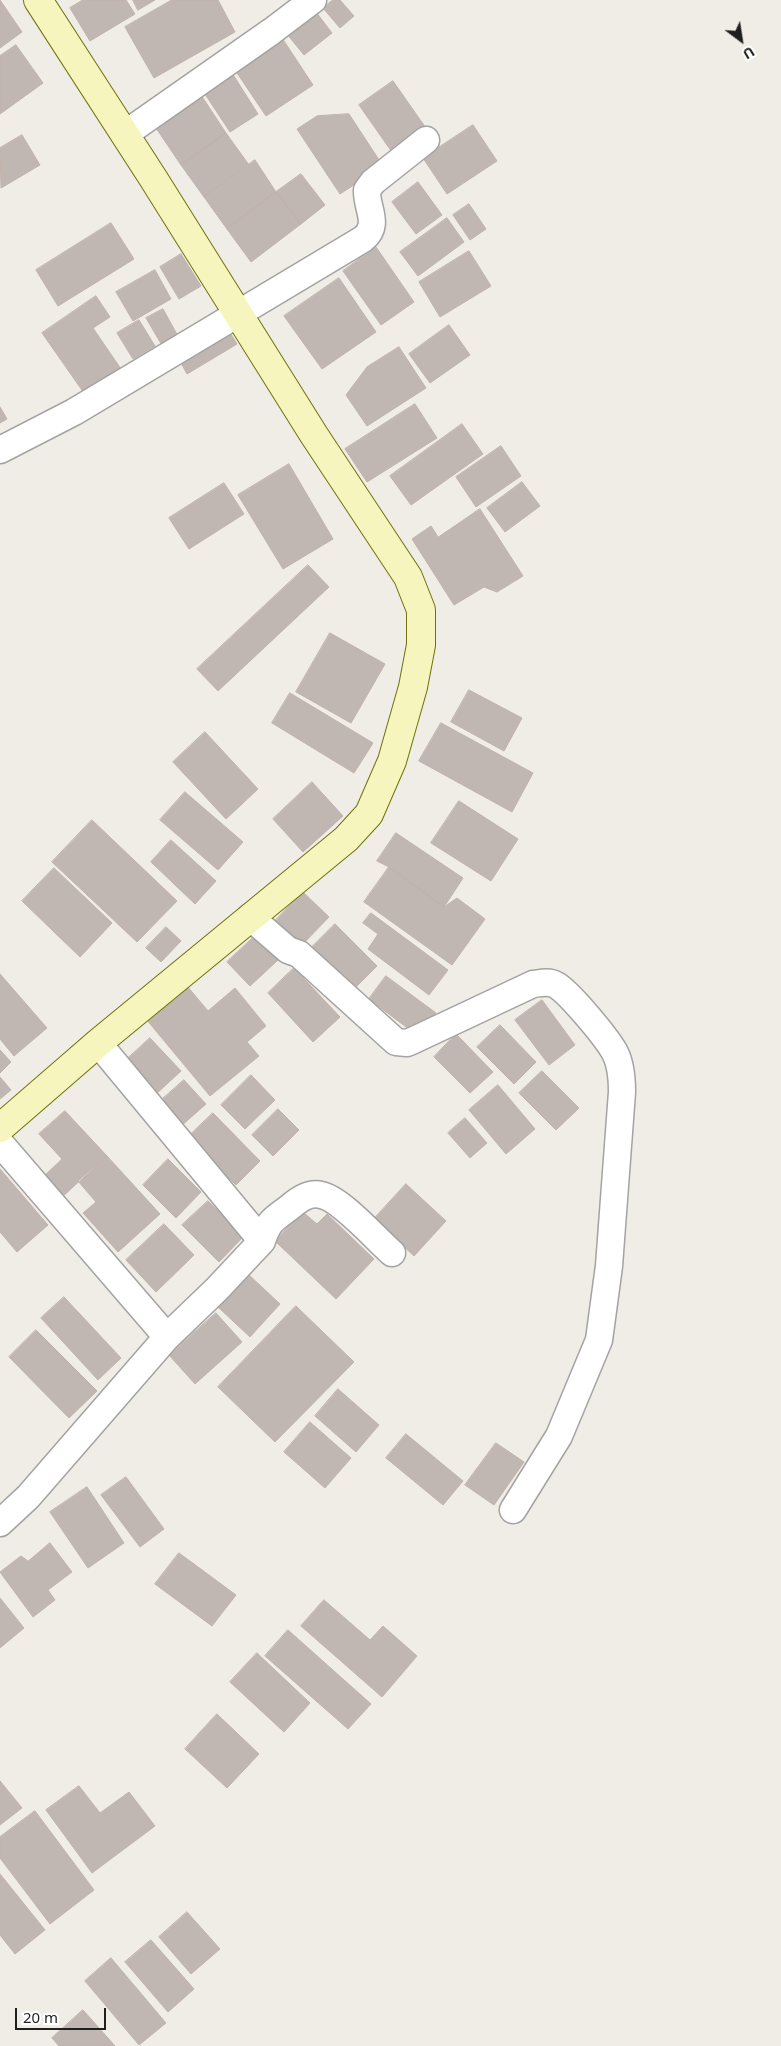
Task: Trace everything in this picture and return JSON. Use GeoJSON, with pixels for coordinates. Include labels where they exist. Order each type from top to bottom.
{"type":"FeatureCollection","features":[{"type":"Feature","properties":{"kind":"street"},"geometry":{"type":"LineString","coordinates":[[0,1128],[250,917],[346,839],[369,814],[392,761],[406,717],[421,645],[421,610],[408,576],[236,314],[125,134],[38,0]]}},
{"type":"Feature","properties":{"kind":"street"},"geometry":{"type":"LineString","coordinates":[[125,134],[313,0]]}},
{"type":"Feature","properties":{"kind":"street"},"geometry":{"type":"LineString","coordinates":[[0,450],[74,412],[367,236],[372,229],[373,223],[367,190],[373,182],[426,140]]}},
{"type":"Feature","properties":{"kind":"street"},"geometry":{"type":"LineString","coordinates":[[250,917],[288,950],[299,954],[396,1042],[411,1042],[533,984],[547,982],[555,984],[572,998],[614,1051],[620,1068],[622,1092],[609,1266],[599,1340],[559,1436],[513,1510]]}},
{"type":"Feature","properties":{"kind":"street"},"geometry":{"type":"LineString","coordinates":[[98,1044],[262,1241]]}},
{"type":"Feature","properties":{"kind":"street"},"geometry":{"type":"LineString","coordinates":[[0,1143],[167,1338]]}},
{"type":"Feature","properties":{"kind":"street"},"geometry":{"type":"LineString","coordinates":[[0,1523],[28,1497],[167,1338],[262,1241],[268,1224],[295,1202],[312,1195],[322,1194],[338,1202],[392,1253]]}},
{"type":"Feature","properties":{"kind":"building"},"geometry":{"type":"Polygon","coordinates":[[[0,0],[22,32],[0,48],[0,0]]]}},
{"type":"Feature","properties":{"kind":"building"},"geometry":{"type":"Polygon","coordinates":[[[83,0],[126,0],[135,14],[90,41],[70,8],[83,0]]]}},
{"type":"Feature","properties":{"kind":"building"},"geometry":{"type":"Polygon","coordinates":[[[133,0],[155,0],[138,10],[133,0]]]}},
{"type":"Feature","properties":{"kind":"building"},"geometry":{"type":"Polygon","coordinates":[[[172,0],[218,0],[235,32],[154,78],[125,27],[172,0]]]}},
{"type":"Feature","properties":{"kind":"building"},"geometry":{"type":"Polygon","coordinates":[[[333,0],[340,0],[354,16],[340,28],[323,8],[333,0]]]}},
{"type":"Feature","properties":{"kind":"building"},"geometry":{"type":"Polygon","coordinates":[[[316,12],[332,33],[304,55],[287,34],[316,12]]]}},
{"type":"Feature","properties":{"kind":"building"},"geometry":{"type":"Polygon","coordinates":[[[282,38],[313,85],[266,116],[235,70],[282,38]]]}},
{"type":"Feature","properties":{"kind":"building"},"geometry":{"type":"Polygon","coordinates":[[[16,45],[43,83],[0,114],[0,56],[16,45]]]}},
{"type":"Feature","properties":{"kind":"building"},"geometry":{"type":"Polygon","coordinates":[[[232,73],[258,114],[230,132],[203,91],[232,73]]]}},
{"type":"Feature","properties":{"kind":"building"},"geometry":{"type":"Polygon","coordinates":[[[393,81],[428,131],[394,155],[359,105],[393,81]]]}},
{"type":"Feature","properties":{"kind":"building"},"geometry":{"type":"Polygon","coordinates":[[[201,95],[226,133],[181,165],[154,125],[201,95]]]}},
{"type":"Feature","properties":{"kind":"building"},"geometry":{"type":"Polygon","coordinates":[[[349,114],[383,166],[340,194],[297,129],[317,116],[349,114]]]}},
{"type":"Feature","properties":{"kind":"building"},"geometry":{"type":"Polygon","coordinates":[[[473,125],[497,161],[447,194],[423,158],[473,125]]]}},
{"type":"Feature","properties":{"kind":"building"},"geometry":{"type":"Polygon","coordinates":[[[226,133],[249,165],[204,197],[181,165],[226,133]]]}},
{"type":"Feature","properties":{"kind":"building"},"geometry":{"type":"Polygon","coordinates":[[[22,135],[40,165],[1,188],[0,148],[22,135]]]}},
{"type":"Feature","properties":{"kind":"building"},"geometry":{"type":"Polygon","coordinates":[[[255,160],[276,192],[227,229],[204,197],[255,160]]]}},
{"type":"Feature","properties":{"kind":"building"},"geometry":{"type":"Polygon","coordinates":[[[301,174],[325,205],[301,224],[276,192],[301,174]]]}},
{"type":"Feature","properties":{"kind":"building"},"geometry":{"type":"Polygon","coordinates":[[[418,182],[442,215],[416,234],[392,202],[418,182]]]}},
{"type":"Feature","properties":{"kind":"building"},"geometry":{"type":"Polygon","coordinates":[[[276,192],[301,224],[251,262],[227,229],[276,192]]]}},
{"type":"Feature","properties":{"kind":"building"},"geometry":{"type":"Polygon","coordinates":[[[469,204],[486,229],[470,240],[453,215],[469,204]]]}},
{"type":"Feature","properties":{"kind":"building"},"geometry":{"type":"Polygon","coordinates":[[[447,218],[464,242],[418,276],[400,252],[447,218]]]}},
{"type":"Feature","properties":{"kind":"building"},"geometry":{"type":"Polygon","coordinates":[[[111,223],[134,259],[58,306],[36,270],[111,223]]]}},
{"type":"Feature","properties":{"kind":"building"},"geometry":{"type":"Polygon","coordinates":[[[376,247],[414,302],[381,325],[343,271],[376,247]]]}},
{"type":"Feature","properties":{"kind":"building"},"geometry":{"type":"Polygon","coordinates":[[[469,251],[491,286],[440,317],[419,282],[469,251]]]}},
{"type":"Feature","properties":{"kind":"building"},"geometry":{"type":"Polygon","coordinates":[[[181,254],[201,286],[179,299],[160,267],[181,254]]]}},
{"type":"Feature","properties":{"kind":"building"},"geometry":{"type":"Polygon","coordinates":[[[155,270],[171,299],[133,321],[116,292],[155,270]]]}},
{"type":"Feature","properties":{"kind":"building"},"geometry":{"type":"Polygon","coordinates":[[[339,278],[376,332],[322,369],[284,316],[339,278]]]}},
{"type":"Feature","properties":{"kind":"building"},"geometry":{"type":"Polygon","coordinates":[[[96,296],[110,317],[93,328],[121,369],[84,393],[42,333],[96,296]]]}},
{"type":"Feature","properties":{"kind":"building"},"geometry":{"type":"Polygon","coordinates":[[[163,309],[179,338],[163,347],[146,318],[163,309]]]}},
{"type":"Feature","properties":{"kind":"building"},"geometry":{"type":"Polygon","coordinates":[[[139,320],[155,346],[133,359],[117,333],[139,320]]]}},
{"type":"Feature","properties":{"kind":"building"},"geometry":{"type":"Polygon","coordinates":[[[449,325],[470,355],[430,383],[409,354],[449,325]]]}},
{"type":"Feature","properties":{"kind":"building"},"geometry":{"type":"Polygon","coordinates":[[[227,328],[237,344],[187,374],[178,357],[227,328]]]}},
{"type":"Feature","properties":{"kind":"building"},"geometry":{"type":"Polygon","coordinates":[[[399,347],[426,388],[367,426],[346,395],[367,367],[399,347]]]}},
{"type":"Feature","properties":{"kind":"building"},"geometry":{"type":"Polygon","coordinates":[[[415,404],[437,438],[367,482],[345,449],[415,404]]]}},
{"type":"Feature","properties":{"kind":"building"},"geometry":{"type":"Polygon","coordinates":[[[0,407],[7,419],[0,423],[0,407]]]}},
{"type":"Feature","properties":{"kind":"building"},"geometry":{"type":"Polygon","coordinates":[[[462,424],[483,454],[411,505],[390,476],[462,424]]]}},
{"type":"Feature","properties":{"kind":"building"},"geometry":{"type":"Polygon","coordinates":[[[501,446],[521,476],[476,507],[456,477],[501,446]]]}},
{"type":"Feature","properties":{"kind":"building"},"geometry":{"type":"Polygon","coordinates":[[[289,464],[333,539],[283,569],[238,495],[289,464]]]}},
{"type":"Feature","properties":{"kind":"building"},"geometry":{"type":"Polygon","coordinates":[[[522,482],[540,506],[505,532],[487,508],[522,482]]]}},
{"type":"Feature","properties":{"kind":"building"},"geometry":{"type":"Polygon","coordinates":[[[224,483],[244,514],[189,549],[169,518],[224,483]]]}},
{"type":"Feature","properties":{"kind":"building"},"geometry":{"type":"Polygon","coordinates":[[[480,509],[523,576],[497,592],[484,587],[454,605],[412,539],[431,526],[438,537],[480,509]]]}},
{"type":"Feature","properties":{"kind":"building"},"geometry":{"type":"Polygon","coordinates":[[[308,565],[329,587],[218,691],[197,669],[308,565]]]}},
{"type":"Feature","properties":{"kind":"building"},"geometry":{"type":"Polygon","coordinates":[[[330,633],[385,664],[351,723],[296,692],[330,633]]]}},
{"type":"Feature","properties":{"kind":"building"},"geometry":{"type":"Polygon","coordinates":[[[469,690],[522,718],[504,751],[451,722],[469,690]]]}},
{"type":"Feature","properties":{"kind":"building"},"geometry":{"type":"Polygon","coordinates":[[[290,693],[373,743],[354,773],[272,723],[290,693]]]}},
{"type":"Feature","properties":{"kind":"building"},"geometry":{"type":"Polygon","coordinates":[[[441,723],[533,773],[512,812],[419,761],[441,723]]]}},
{"type":"Feature","properties":{"kind":"building"},"geometry":{"type":"Polygon","coordinates":[[[205,732],[258,789],[226,819],[173,762],[205,732]]]}},
{"type":"Feature","properties":{"kind":"building"},"geometry":{"type":"Polygon","coordinates":[[[312,782],[343,816],[303,852],[273,819],[312,782]]]}},
{"type":"Feature","properties":{"kind":"building"},"geometry":{"type":"Polygon","coordinates":[[[185,792],[243,842],[218,870],[160,820],[185,792]]]}},
{"type":"Feature","properties":{"kind":"building"},"geometry":{"type":"Polygon","coordinates":[[[459,801],[518,839],[491,881],[431,843],[459,801]]]}},
{"type":"Feature","properties":{"kind":"building"},"geometry":{"type":"Polygon","coordinates":[[[92,820],[177,901],[137,942],[52,862],[92,820]]]}},
{"type":"Feature","properties":{"kind":"building"},"geometry":{"type":"Polygon","coordinates":[[[396,833],[463,878],[444,907],[389,867],[377,861],[396,833]]]}},
{"type":"Feature","properties":{"kind":"building"},"geometry":{"type":"Polygon","coordinates":[[[171,840],[216,881],[195,904],[151,862],[171,840]]]}},
{"type":"Feature","properties":{"kind":"building"},"geometry":{"type":"Polygon","coordinates":[[[389,867],[444,907],[457,898],[485,919],[452,965],[364,902],[389,867]]]}},
{"type":"Feature","properties":{"kind":"building"},"geometry":{"type":"Polygon","coordinates":[[[54,868],[112,923],[80,957],[22,901],[54,868]]]}},
{"type":"Feature","properties":{"kind":"building"},"geometry":{"type":"Polygon","coordinates":[[[303,892],[329,917],[301,946],[274,922],[303,892]]]}},
{"type":"Feature","properties":{"kind":"building"},"geometry":{"type":"Polygon","coordinates":[[[371,913],[448,970],[429,995],[368,949],[378,934],[363,923],[371,913]]]}},
{"type":"Feature","properties":{"kind":"building"},"geometry":{"type":"Polygon","coordinates":[[[335,924],[377,966],[351,992],[309,950],[335,924]]]}},
{"type":"Feature","properties":{"kind":"building"},"geometry":{"type":"Polygon","coordinates":[[[166,927],[181,941],[161,962],[146,948],[166,927]]]}},
{"type":"Feature","properties":{"kind":"building"},"geometry":{"type":"Polygon","coordinates":[[[255,936],[278,960],[250,986],[227,962],[255,936]]]}},
{"type":"Feature","properties":{"kind":"building"},"geometry":{"type":"Polygon","coordinates":[[[294,968],[340,1017],[313,1042],[268,993],[294,968]]]}},
{"type":"Feature","properties":{"kind":"building"},"geometry":{"type":"Polygon","coordinates":[[[0,974],[47,1028],[14,1056],[0,1039],[0,974]]]}},
{"type":"Feature","properties":{"kind":"building"},"geometry":{"type":"Polygon","coordinates":[[[386,976],[436,1013],[418,1036],[369,999],[386,976]]]}},
{"type":"Feature","properties":{"kind":"building"},"geometry":{"type":"Polygon","coordinates":[[[187,986],[208,1011],[235,988],[266,1026],[247,1042],[259,1056],[210,1096],[146,1019],[187,986]]]}},
{"type":"Feature","properties":{"kind":"building"},"geometry":{"type":"Polygon","coordinates":[[[542,1000],[575,1045],[549,1065],[515,1020],[542,1000]]]}},
{"type":"Feature","properties":{"kind":"building"},"geometry":{"type":"Polygon","coordinates":[[[500,1025],[536,1062],[514,1084],[477,1047],[500,1025]]]}},
{"type":"Feature","properties":{"kind":"building"},"geometry":{"type":"Polygon","coordinates":[[[456,1034],[493,1072],[470,1093],[434,1057],[456,1034]]]}},
{"type":"Feature","properties":{"kind":"building"},"geometry":{"type":"Polygon","coordinates":[[[150,1038],[181,1071],[155,1095],[124,1062],[150,1038]]]}},
{"type":"Feature","properties":{"kind":"building"},"geometry":{"type":"Polygon","coordinates":[[[0,1050],[11,1062],[0,1073],[0,1050]]]}},
{"type":"Feature","properties":{"kind":"building"},"geometry":{"type":"Polygon","coordinates":[[[542,1071],[579,1108],[556,1130],[519,1093],[542,1071]]]}},
{"type":"Feature","properties":{"kind":"building"},"geometry":{"type":"Polygon","coordinates":[[[251,1075],[275,1100],[245,1129],[221,1105],[251,1075]]]}},
{"type":"Feature","properties":{"kind":"building"},"geometry":{"type":"Polygon","coordinates":[[[0,1077],[11,1090],[0,1099],[0,1077]]]}},
{"type":"Feature","properties":{"kind":"building"},"geometry":{"type":"Polygon","coordinates":[[[184,1080],[206,1104],[180,1127],[158,1103],[184,1080]]]}},
{"type":"Feature","properties":{"kind":"building"},"geometry":{"type":"Polygon","coordinates":[[[498,1085],[535,1129],[506,1154],[469,1110],[498,1085]]]}},
{"type":"Feature","properties":{"kind":"building"},"geometry":{"type":"Polygon","coordinates":[[[278,1109],[299,1130],[273,1156],[252,1135],[278,1109]]]}},
{"type":"Feature","properties":{"kind":"building"},"geometry":{"type":"Polygon","coordinates":[[[65,1111],[107,1156],[61,1198],[42,1178],[62,1159],[39,1134],[65,1111]]]}},
{"type":"Feature","properties":{"kind":"building"},"geometry":{"type":"Polygon","coordinates":[[[213,1113],[260,1161],[236,1185],[188,1137],[213,1113]]]}},
{"type":"Feature","properties":{"kind":"building"},"geometry":{"type":"Polygon","coordinates":[[[465,1118],[487,1143],[470,1158],[448,1133],[465,1118]]]}},
{"type":"Feature","properties":{"kind":"building"},"geometry":{"type":"Polygon","coordinates":[[[107,1156],[160,1214],[118,1252],[83,1213],[96,1202],[78,1181],[107,1156]]]}},
{"type":"Feature","properties":{"kind":"building"},"geometry":{"type":"Polygon","coordinates":[[[168,1159],[201,1192],[176,1218],[143,1185],[168,1159]]]}},
{"type":"Feature","properties":{"kind":"building"},"geometry":{"type":"Polygon","coordinates":[[[0,1169],[48,1225],[17,1252],[0,1232],[0,1169]]]}},
{"type":"Feature","properties":{"kind":"building"},"geometry":{"type":"Polygon","coordinates":[[[406,1184],[446,1221],[414,1256],[374,1219],[406,1184]]]}},
{"type":"Feature","properties":{"kind":"building"},"geometry":{"type":"Polygon","coordinates":[[[208,1201],[244,1236],[219,1262],[182,1225],[208,1201]]]}},
{"type":"Feature","properties":{"kind":"building"},"geometry":{"type":"Polygon","coordinates":[[[303,1212],[317,1224],[327,1214],[374,1259],[336,1299],[275,1241],[303,1212]]]}},
{"type":"Feature","properties":{"kind":"building"},"geometry":{"type":"Polygon","coordinates":[[[164,1224],[194,1255],[156,1292],[126,1260],[164,1224]]]}},
{"type":"Feature","properties":{"kind":"building"},"geometry":{"type":"Polygon","coordinates":[[[249,1275],[280,1304],[250,1337],[218,1307],[249,1275]]]}},
{"type":"Feature","properties":{"kind":"building"},"geometry":{"type":"Polygon","coordinates":[[[64,1297],[121,1358],[98,1380],[41,1318],[64,1297]]]}},
{"type":"Feature","properties":{"kind":"building"},"geometry":{"type":"Polygon","coordinates":[[[296,1306],[354,1362],[275,1442],[218,1387],[296,1306]]]}},
{"type":"Feature","properties":{"kind":"building"},"geometry":{"type":"Polygon","coordinates":[[[216,1313],[242,1342],[195,1384],[169,1355],[216,1313]]]}},
{"type":"Feature","properties":{"kind":"building"},"geometry":{"type":"Polygon","coordinates":[[[36,1330],[97,1391],[69,1418],[9,1357],[36,1330]]]}},
{"type":"Feature","properties":{"kind":"building"},"geometry":{"type":"Polygon","coordinates":[[[338,1389],[379,1425],[356,1452],[315,1416],[338,1389]]]}},
{"type":"Feature","properties":{"kind":"building"},"geometry":{"type":"Polygon","coordinates":[[[310,1422],[351,1458],[325,1488],[284,1452],[310,1422]]]}},
{"type":"Feature","properties":{"kind":"building"},"geometry":{"type":"Polygon","coordinates":[[[406,1434],[463,1481],[443,1505],[386,1458],[406,1434]]]}},
{"type":"Feature","properties":{"kind":"building"},"geometry":{"type":"Polygon","coordinates":[[[496,1443],[524,1462],[494,1505],[465,1485],[496,1443]]]}},
{"type":"Feature","properties":{"kind":"building"},"geometry":{"type":"Polygon","coordinates":[[[126,1477],[164,1529],[140,1547],[101,1495],[126,1477]]]}},
{"type":"Feature","properties":{"kind":"building"},"geometry":{"type":"Polygon","coordinates":[[[87,1487],[124,1543],[88,1568],[50,1512],[87,1487]]]}},
{"type":"Feature","properties":{"kind":"building"},"geometry":{"type":"Polygon","coordinates":[[[50,1543],[72,1572],[48,1590],[55,1600],[33,1617],[0,1572],[21,1556],[28,1561],[50,1543]]]}},
{"type":"Feature","properties":{"kind":"building"},"geometry":{"type":"Polygon","coordinates":[[[179,1553],[236,1595],[212,1626],[155,1584],[179,1553]]]}},
{"type":"Feature","properties":{"kind":"building"},"geometry":{"type":"Polygon","coordinates":[[[0,1598],[24,1628],[0,1648],[0,1598]]]}},
{"type":"Feature","properties":{"kind":"building"},"geometry":{"type":"Polygon","coordinates":[[[324,1600],[370,1640],[383,1626],[417,1656],[382,1697],[301,1626],[324,1600]]]}},
{"type":"Feature","properties":{"kind":"building"},"geometry":{"type":"Polygon","coordinates":[[[288,1630],[371,1704],[348,1729],[265,1656],[288,1630]]]}},
{"type":"Feature","properties":{"kind":"building"},"geometry":{"type":"Polygon","coordinates":[[[257,1653],[310,1703],[284,1732],[230,1682],[257,1653]]]}},
{"type":"Feature","properties":{"kind":"building"},"geometry":{"type":"Polygon","coordinates":[[[217,1714],[259,1754],[227,1788],[185,1749],[217,1714]]]}},
{"type":"Feature","properties":{"kind":"building"},"geometry":{"type":"Polygon","coordinates":[[[0,1781],[22,1808],[0,1825],[0,1781]]]}},
{"type":"Feature","properties":{"kind":"building"},"geometry":{"type":"Polygon","coordinates":[[[79,1786],[100,1813],[129,1792],[155,1826],[92,1873],[46,1810],[79,1786]]]}},
{"type":"Feature","properties":{"kind":"building"},"geometry":{"type":"Polygon","coordinates":[[[35,1811],[94,1890],[50,1924],[0,1858],[0,1837],[35,1811]]]}},
{"type":"Feature","properties":{"kind":"building"},"geometry":{"type":"Polygon","coordinates":[[[0,1874],[45,1930],[15,1954],[0,1935],[0,1874]]]}},
{"type":"Feature","properties":{"kind":"building"},"geometry":{"type":"Polygon","coordinates":[[[187,1912],[220,1949],[191,1974],[159,1937],[187,1912]]]}},
{"type":"Feature","properties":{"kind":"building"},"geometry":{"type":"Polygon","coordinates":[[[151,1940],[194,1989],[168,2012],[125,1962],[151,1940]]]}},
{"type":"Feature","properties":{"kind":"building"},"geometry":{"type":"Polygon","coordinates":[[[111,1958],[166,2023],[139,2045],[85,1981],[111,1958]]]}},
{"type":"Feature","properties":{"kind":"building"},"geometry":{"type":"Polygon","coordinates":[[[83,2010],[115,2046],[59,2046],[52,2038],[83,2010]]]}}]}
